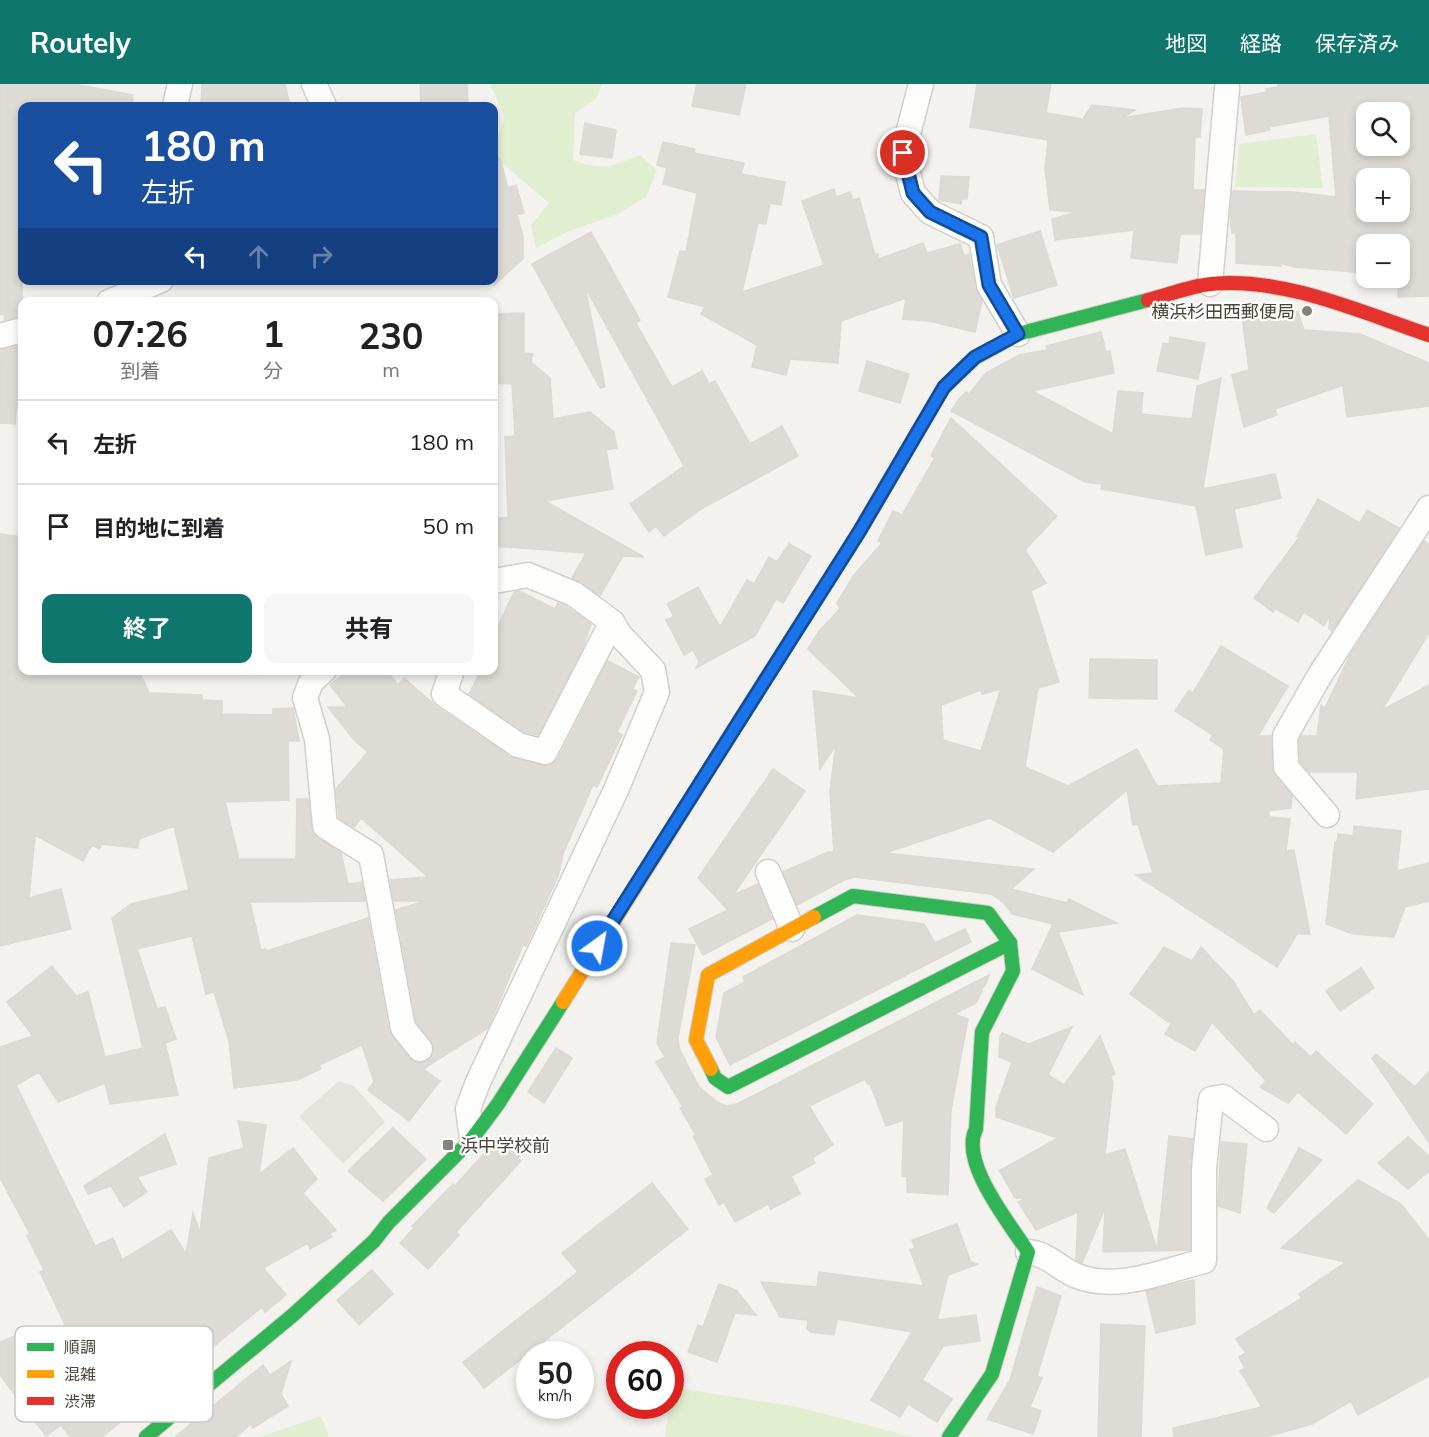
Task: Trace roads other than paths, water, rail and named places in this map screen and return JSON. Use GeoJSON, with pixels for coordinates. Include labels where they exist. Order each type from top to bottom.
{"type":"FeatureCollection","features":[{"type":"Feature","properties":{"kind":"main road"},"geometry":{"type":"LineString","coordinates":[[213,1381],[309,1300],[374,1241],[389,1222],[472,1139],[498,1104],[840,562],[944,387],[975,357],[1018,334],[1210,284],[1258,285],[1311,296],[1429,334]]}},
{"type":"Feature","properties":{"kind":"main road"},"geometry":{"type":"LineString","coordinates":[[949,1437],[992,1374],[1028,1252],[991,1195],[972,1150],[971,1141],[976,1129],[982,1032],[1013,971],[1010,943],[988,912],[853,896],[708,975],[696,1040],[715,1078],[728,1087],[1010,943]]}},
{"type":"Feature","properties":{"kind":"main road"},"geometry":{"type":"LineString","coordinates":[[146,1437],[164,1422]]}},
{"type":"Feature","properties":{"kind":"street"},"geometry":{"type":"LineString","coordinates":[[176,102],[180,84]]}},
{"type":"Feature","properties":{"kind":"street"},"geometry":{"type":"LineString","coordinates":[[314,84],[322,102]]}},
{"type":"Feature","properties":{"kind":"street"},"geometry":{"type":"LineString","coordinates":[[921,84],[903,153],[913,193],[930,212],[981,237],[989,285],[1018,334]]}},
{"type":"Feature","properties":{"kind":"street"},"geometry":{"type":"LineString","coordinates":[[1210,284],[1227,88]]}},
{"type":"Feature","properties":{"kind":"street"},"geometry":{"type":"LineString","coordinates":[[121,297],[149,285]]}},
{"type":"Feature","properties":{"kind":"street"},"geometry":{"type":"LineString","coordinates":[[0,336],[18,331]]}},
{"type":"Feature","properties":{"kind":"street"},"geometry":{"type":"LineString","coordinates":[[1328,815],[1286,767],[1285,736],[1320,675],[1429,508]]}},
{"type":"Feature","properties":{"kind":"street"},"geometry":{"type":"LineString","coordinates":[[472,1139],[468,1109],[478,1082],[616,790],[657,692],[653,670],[612,622],[574,594],[528,575],[498,580]]}},
{"type":"Feature","properties":{"kind":"street"},"geometry":{"type":"LineString","coordinates":[[450,675],[444,694],[518,745],[545,752],[612,622]]}},
{"type":"Feature","properties":{"kind":"street"},"geometry":{"type":"LineString","coordinates":[[318,675],[310,682],[305,698],[317,739],[325,826],[371,855],[403,1029],[420,1049]]}},
{"type":"Feature","properties":{"kind":"street"},"geometry":{"type":"LineString","coordinates":[[768,872],[792,929]]}},
{"type":"Feature","properties":{"kind":"street"},"geometry":{"type":"LineString","coordinates":[[1028,1252],[1039,1253],[1077,1276],[1112,1284],[1204,1261],[1204,1169],[1211,1099],[1223,1097],[1266,1129]]}},
{"type":"Feature","properties":{"kind":"place","name":"横浜杉田西郵便局"},"geometry":{"type":"Point","coordinates":[1307,311]}},
{"type":"Feature","properties":{"kind":"place","name":"浜中学校前"},"geometry":{"type":"Point","coordinates":[448,1145]}}]}
